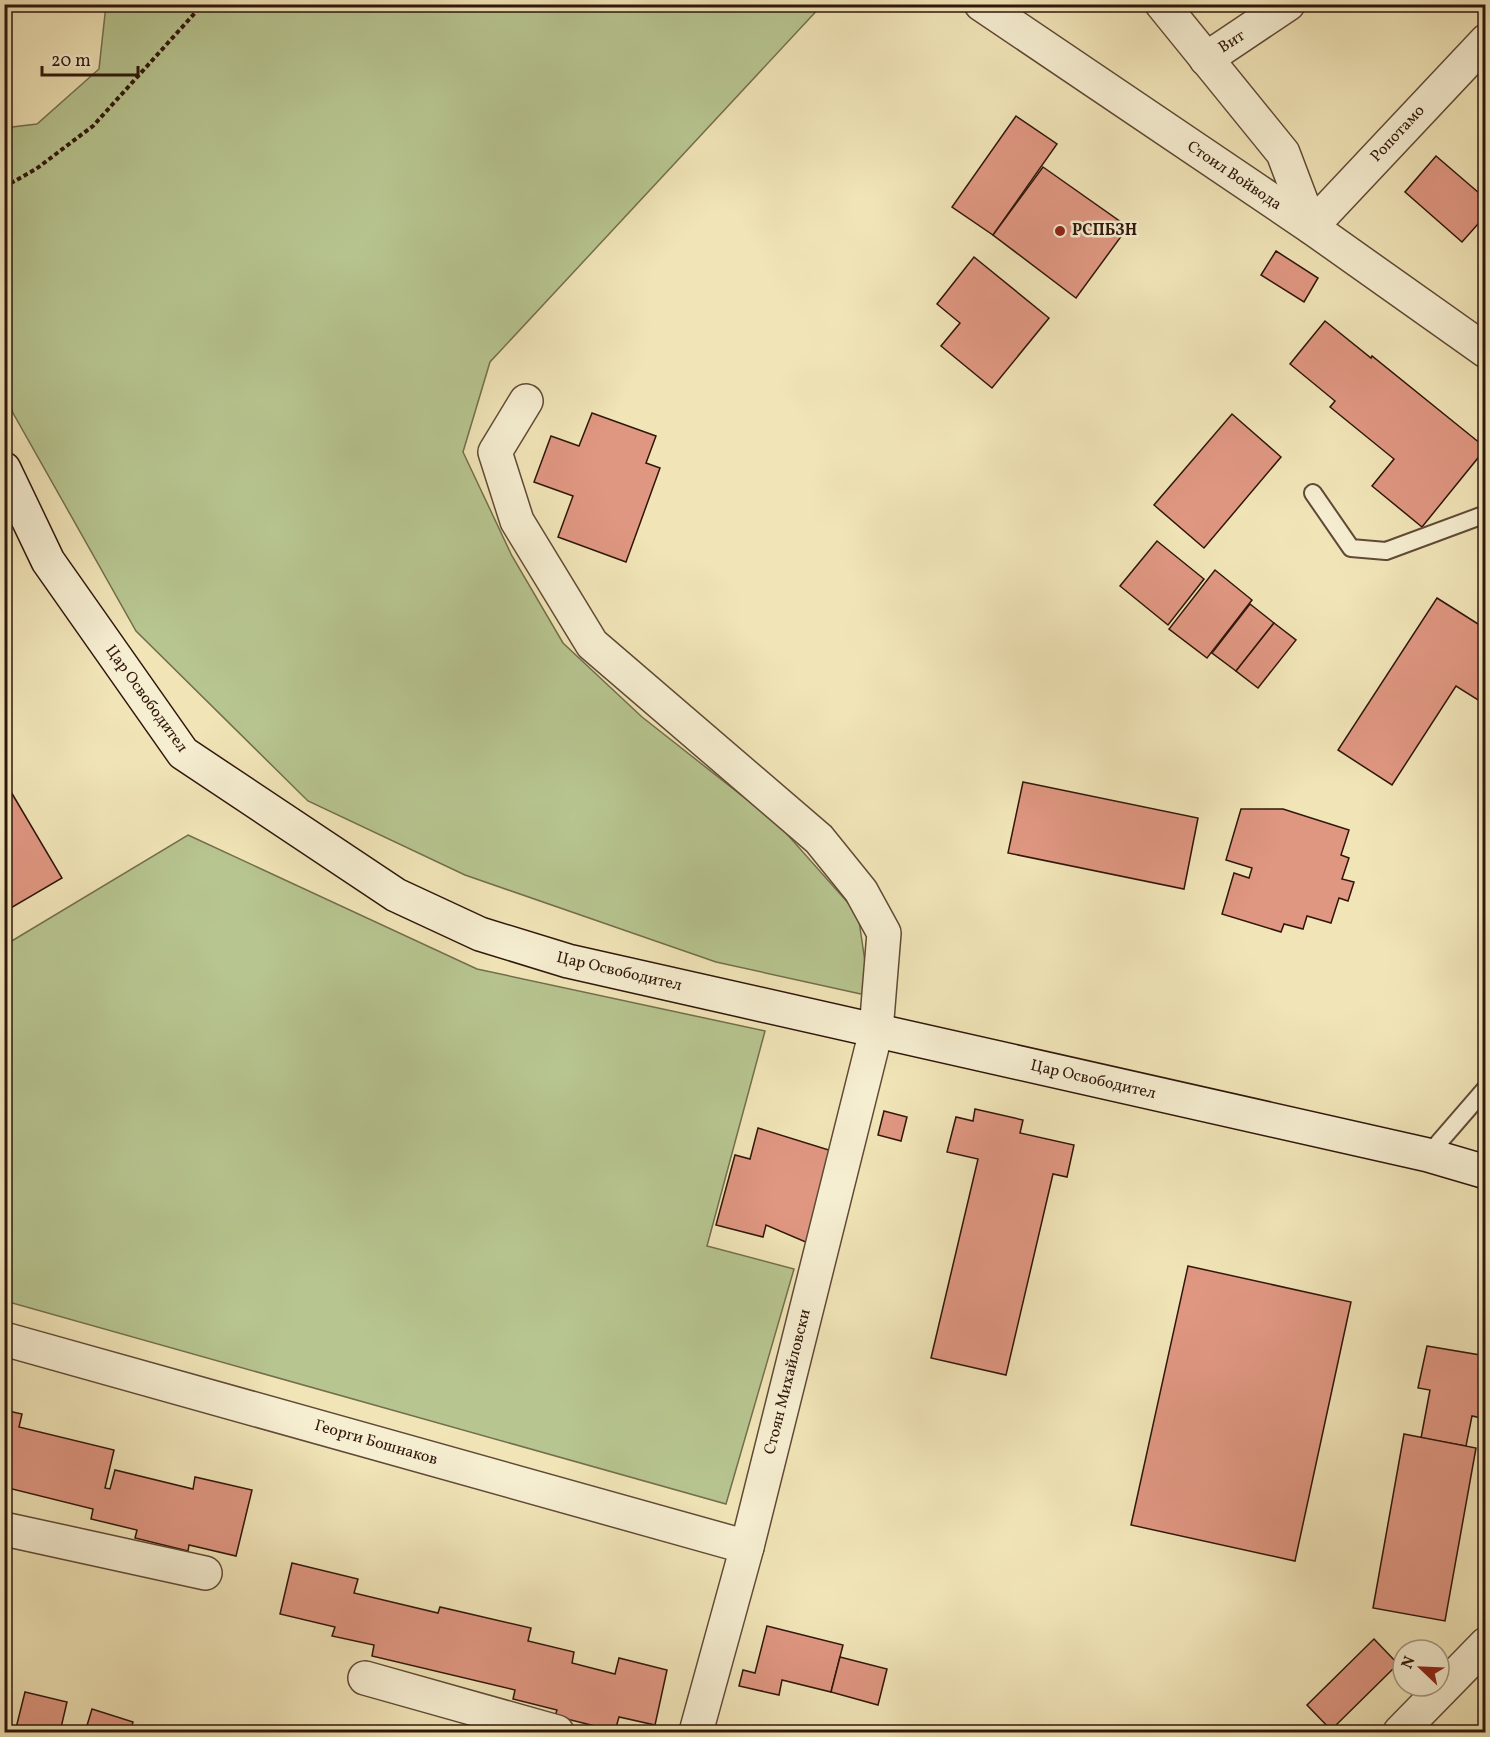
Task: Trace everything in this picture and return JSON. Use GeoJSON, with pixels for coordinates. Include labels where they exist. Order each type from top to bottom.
{"type":"FeatureCollection","features":[{"type":"Feature","properties":{"kind":"street","name":"Стоил Войвода"},"geometry":{"type":"LineString","coordinates":[[981,4],[1311,227],[1485,351]]}},
{"type":"Feature","properties":{"kind":"street"},"geometry":{"type":"LineString","coordinates":[[1162,4],[1283,153],[1311,227]]}},
{"type":"Feature","properties":{"kind":"street","name":"Вит"},"geometry":{"type":"LineString","coordinates":[[1206,59],[1288,4]]}},
{"type":"Feature","properties":{"kind":"street","name":"Ропотамо"},"geometry":{"type":"LineString","coordinates":[[1311,227],[1485,40]]}},
{"type":"Feature","properties":{"kind":"street","name":"Стоян Михайловски"},"geometry":{"type":"LineString","coordinates":[[526,401],[495,452],[517,521],[592,644],[819,839],[861,891],[884,933],[876,1031],[747,1547],[696,1732]]}},
{"type":"Feature","properties":{"kind":"street","name":"Цар Освободител"},"geometry":{"type":"LineString","coordinates":[[4,469],[48,561],[183,753],[396,895],[480,933],[568,961],[1428,1155],[1485,1172]]}},
{"type":"Feature","properties":{"kind":"street","name":"Цар Освободител"},"geometry":{"type":"LineString","coordinates":[[1428,1155],[1485,1163]]}},
{"type":"Feature","properties":{"kind":"street","name":"Георги Бошнаков"},"geometry":{"type":"LineString","coordinates":[[4,1339],[747,1547]]}},
{"type":"Feature","properties":{"kind":"street"},"geometry":{"type":"LineString","coordinates":[[4,1529],[205,1574]]}},
{"type":"Feature","properties":{"kind":"street"},"geometry":{"type":"LineString","coordinates":[[1400,1732],[1485,1644]]}},
{"type":"Feature","properties":{"kind":"street"},"geometry":{"type":"LineString","coordinates":[[365,1678],[556,1732]]}},
{"type":"Feature","properties":{"kind":"lane"},"geometry":{"type":"LineString","coordinates":[[1313,493],[1351,548],[1386,551],[1485,514]]}},
{"type":"Feature","properties":{"kind":"lane"},"geometry":{"type":"LineString","coordinates":[[1428,1155],[1485,1088]]}},
{"type":"Feature","properties":{"kind":"path"},"geometry":{"type":"LineString","coordinates":[[4,187],[36,169],[93,126],[203,4]]}},
{"type":"Feature","properties":{"kind":"green space"},"geometry":{"type":"Polygon","coordinates":[[[106,5],[822,5],[490,362],[463,452],[512,556],[563,643],[642,717],[778,824],[858,914],[870,996],[716,962],[465,875],[308,801],[136,631],[13,413],[5,387],[4,128],[37,124],[99,69],[106,5]]]}},
{"type":"Feature","properties":{"kind":"green space"},"geometry":{"type":"Polygon","coordinates":[[[188,835],[477,969],[765,1031],[707,1246],[794,1269],[726,1504],[5,1301],[5,945],[188,835]]]}},
{"type":"Feature","properties":{"kind":"building"},"geometry":{"type":"Polygon","coordinates":[[[1016,116],[1057,144],[993,235],[952,207],[1016,116]]]}},
{"type":"Feature","properties":{"kind":"building"},"geometry":{"type":"Polygon","coordinates":[[[1436,156],[1486,199],[1486,215],[1462,242],[1405,192],[1436,156]]]}},
{"type":"Feature","properties":{"kind":"building","name":"РСПБЗН"},"geometry":{"type":"Polygon","coordinates":[[[1043,167],[1128,227],[1076,298],[993,235],[1043,167]]]}},
{"type":"Feature","properties":{"kind":"building"},"geometry":{"type":"Polygon","coordinates":[[[1276,251],[1318,278],[1304,302],[1261,275],[1276,251]]]}},
{"type":"Feature","properties":{"kind":"building"},"geometry":{"type":"Polygon","coordinates":[[[974,257],[1049,318],[992,388],[941,346],[960,323],[937,304],[974,257]]]}},
{"type":"Feature","properties":{"kind":"building"},"geometry":{"type":"Polygon","coordinates":[[[1325,321],[1486,448],[1422,527],[1372,486],[1394,459],[1330,407],[1335,401],[1290,364],[1325,321]]]}},
{"type":"Feature","properties":{"kind":"building"},"geometry":{"type":"Polygon","coordinates":[[[592,413],[656,436],[646,463],[660,468],[626,562],[558,537],[573,496],[534,482],[551,436],[579,446],[592,413]]]}},
{"type":"Feature","properties":{"kind":"building"},"geometry":{"type":"Polygon","coordinates":[[[1232,414],[1281,457],[1204,548],[1154,505],[1232,414]]]}},
{"type":"Feature","properties":{"kind":"building"},"geometry":{"type":"Polygon","coordinates":[[[1157,541],[1204,579],[1168,625],[1120,586],[1157,541]]]}},
{"type":"Feature","properties":{"kind":"building"},"geometry":{"type":"Polygon","coordinates":[[[1215,570],[1252,600],[1207,658],[1169,629],[1215,570]]]}},
{"type":"Feature","properties":{"kind":"building"},"geometry":{"type":"Polygon","coordinates":[[[1437,598],[1486,629],[1486,705],[1456,686],[1392,785],[1338,750],[1437,598]]]}},
{"type":"Feature","properties":{"kind":"building"},"geometry":{"type":"Polygon","coordinates":[[[1250,604],[1274,623],[1236,671],[1212,653],[1250,604]]]}},
{"type":"Feature","properties":{"kind":"building"},"geometry":{"type":"Polygon","coordinates":[[[1274,623],[1296,640],[1258,688],[1236,671],[1274,623]]]}},
{"type":"Feature","properties":{"kind":"building"},"geometry":{"type":"Polygon","coordinates":[[[4,780],[62,878],[4,912],[4,780]]]}},
{"type":"Feature","properties":{"kind":"building"},"geometry":{"type":"Polygon","coordinates":[[[1023,782],[1198,818],[1184,889],[1008,853],[1023,782]]]}},
{"type":"Feature","properties":{"kind":"building"},"geometry":{"type":"Polygon","coordinates":[[[1241,809],[1283,809],[1349,830],[1341,855],[1349,858],[1342,879],[1354,882],[1348,901],[1339,898],[1331,923],[1307,916],[1303,929],[1284,924],[1281,932],[1222,914],[1234,873],[1249,878],[1252,868],[1226,860],[1241,809]]]}},
{"type":"Feature","properties":{"kind":"building"},"geometry":{"type":"Polygon","coordinates":[[[975,1109],[1023,1120],[1020,1133],[1074,1145],[1067,1177],[1053,1174],[1006,1375],[931,1358],[978,1159],[947,1152],[956,1117],[973,1121],[975,1109]]]}},
{"type":"Feature","properties":{"kind":"building"},"geometry":{"type":"Polygon","coordinates":[[[884,1111],[907,1117],[901,1141],[878,1135],[884,1111]]]}},
{"type":"Feature","properties":{"kind":"building"},"geometry":{"type":"Polygon","coordinates":[[[758,1128],[832,1151],[808,1243],[766,1225],[763,1237],[716,1225],[735,1155],[750,1159],[758,1128]]]}},
{"type":"Feature","properties":{"kind":"building"},"geometry":{"type":"Polygon","coordinates":[[[1188,1266],[1351,1302],[1295,1561],[1131,1525],[1188,1266]]]}},
{"type":"Feature","properties":{"kind":"building"},"geometry":{"type":"Polygon","coordinates":[[[1427,1346],[1486,1356],[1486,1419],[1472,1416],[1466,1446],[1421,1438],[1430,1390],[1418,1388],[1427,1346]]]}},
{"type":"Feature","properties":{"kind":"building"},"geometry":{"type":"Polygon","coordinates":[[[4,1410],[22,1414],[19,1427],[114,1450],[105,1488],[110,1489],[115,1470],[193,1489],[195,1477],[252,1490],[236,1556],[189,1545],[188,1551],[135,1538],[137,1530],[91,1519],[93,1509],[4,1487],[4,1410]]]}},
{"type":"Feature","properties":{"kind":"building"},"geometry":{"type":"Polygon","coordinates":[[[1404,1434],[1476,1448],[1445,1621],[1373,1608],[1404,1434]]]}},
{"type":"Feature","properties":{"kind":"building"},"geometry":{"type":"Polygon","coordinates":[[[292,1563],[358,1579],[354,1593],[438,1613],[440,1607],[531,1628],[528,1641],[574,1652],[572,1663],[615,1674],[619,1658],[667,1670],[655,1725],[619,1717],[615,1731],[555,1716],[557,1710],[513,1699],[515,1690],[372,1656],[374,1645],[332,1636],[335,1627],[280,1614],[292,1563]]]}},
{"type":"Feature","properties":{"kind":"building"},"geometry":{"type":"Polygon","coordinates":[[[767,1626],[843,1645],[831,1692],[782,1680],[779,1695],[739,1686],[743,1670],[755,1673],[767,1626]]]}},
{"type":"Feature","properties":{"kind":"building"},"geometry":{"type":"Polygon","coordinates":[[[1374,1639],[1391,1657],[1391,1671],[1331,1730],[1307,1705],[1374,1639]]]}},
{"type":"Feature","properties":{"kind":"building"},"geometry":{"type":"Polygon","coordinates":[[[840,1657],[887,1669],[878,1705],[831,1692],[840,1657]]]}},
{"type":"Feature","properties":{"kind":"building"},"geometry":{"type":"Polygon","coordinates":[[[25,1692],[67,1702],[60,1732],[15,1732],[25,1692]]]}},
{"type":"Feature","properties":{"kind":"building"},"geometry":{"type":"Polygon","coordinates":[[[92,1709],[133,1722],[130,1732],[85,1732],[92,1709]]]}},
{"type":"Feature","properties":{"kind":"place","name":"РСПБЗН"},"geometry":{"type":"Point","coordinates":[1060,231]}}]}
